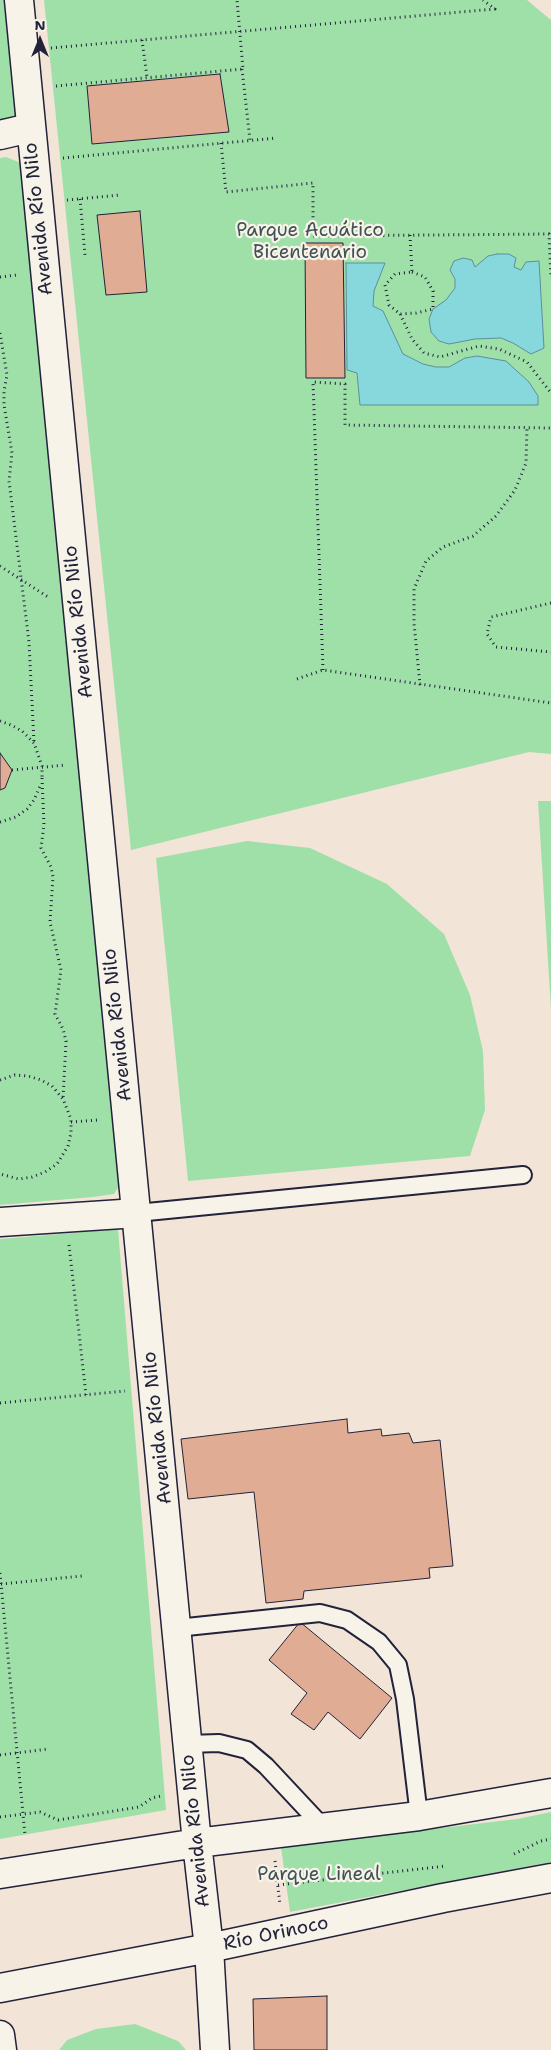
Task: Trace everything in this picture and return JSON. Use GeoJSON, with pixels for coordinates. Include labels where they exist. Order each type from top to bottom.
{"type":"FeatureCollection","features":[{"type":"Feature","properties":{"kind":"street","name":"Avenida Río Nilo"},"geometry":{"type":"LineString","coordinates":[[18,0],[197,1843],[209,1948],[215,2050]]}},
{"type":"Feature","properties":{"kind":"street"},"geometry":{"type":"LineString","coordinates":[[0,135],[30,128]]}},
{"type":"Feature","properties":{"kind":"street"},"geometry":{"type":"LineString","coordinates":[[0,1222],[137,1213]]}},
{"type":"Feature","properties":{"kind":"street"},"geometry":{"type":"LineString","coordinates":[[0,1874],[197,1843],[419,1816],[551,1793]]}},
{"type":"Feature","properties":{"kind":"street","name":"Río Orinoco"},"geometry":{"type":"LineString","coordinates":[[0,1988],[209,1948],[443,1898],[551,1878]]}},
{"type":"Feature","properties":{"kind":"street"},"geometry":{"type":"LineString","coordinates":[[0,2035],[2,2050]]}},
{"type":"Feature","properties":{"kind":"lane"},"geometry":{"type":"LineString","coordinates":[[137,1213],[523,1175]]}},
{"type":"Feature","properties":{"kind":"lane"},"geometry":{"type":"LineString","coordinates":[[177,1628],[320,1614],[346,1620],[379,1642],[398,1665],[405,1699],[419,1816]]}},
{"type":"Feature","properties":{"kind":"lane"},"geometry":{"type":"LineString","coordinates":[[188,1744],[219,1743],[247,1750],[266,1766],[324,1828]]}},
{"type":"Feature","properties":{"kind":"path"},"geometry":{"type":"LineString","coordinates":[[237,0],[250,140]]}},
{"type":"Feature","properties":{"kind":"path"},"geometry":{"type":"LineString","coordinates":[[48,48],[495,9],[483,0]]}},
{"type":"Feature","properties":{"kind":"path"},"geometry":{"type":"LineString","coordinates":[[142,40],[147,77]]}},
{"type":"Feature","properties":{"kind":"path"},"geometry":{"type":"LineString","coordinates":[[52,86],[242,69]]}},
{"type":"Feature","properties":{"kind":"path"},"geometry":{"type":"LineString","coordinates":[[60,159],[276,138]]}},
{"type":"Feature","properties":{"kind":"path"},"geometry":{"type":"LineString","coordinates":[[221,143],[226,192],[313,183],[313,236],[550,234],[551,278]]}},
{"type":"Feature","properties":{"kind":"path"},"geometry":{"type":"LineString","coordinates":[[64,200],[120,195]]}},
{"type":"Feature","properties":{"kind":"path"},"geometry":{"type":"LineString","coordinates":[[80,199],[85,255]]}},
{"type":"Feature","properties":{"kind":"path"},"geometry":{"type":"LineString","coordinates":[[410,235],[412,272]]}},
{"type":"Feature","properties":{"kind":"path"},"geometry":{"type":"LineString","coordinates":[[400,314],[416,313],[433,308],[433,291],[425,277],[412,272],[395,274],[385,284],[389,305],[400,314],[412,339],[424,353],[440,356],[479,346],[500,349],[527,362],[551,392]]}},
{"type":"Feature","properties":{"kind":"path"},"geometry":{"type":"LineString","coordinates":[[0,333],[7,375],[4,406],[12,453],[9,481],[29,642],[34,743],[42,766],[44,825],[40,848],[53,877],[50,922],[61,970],[55,1014],[63,1029],[66,1041],[63,1098],[71,1122],[68,1146],[64,1155],[51,1168],[32,1177],[19,1179],[0,1174]]}},
{"type":"Feature","properties":{"kind":"path"},"geometry":{"type":"LineString","coordinates":[[324,670],[313,382],[345,384],[345,425],[551,428]]}},
{"type":"Feature","properties":{"kind":"path"},"geometry":{"type":"LineString","coordinates":[[420,685],[414,623],[414,589],[426,560],[443,547],[472,536],[496,516],[515,490],[526,463],[527,428]]}},
{"type":"Feature","properties":{"kind":"path"},"geometry":{"type":"LineString","coordinates":[[0,566],[50,598]]}},
{"type":"Feature","properties":{"kind":"path"},"geometry":{"type":"LineString","coordinates":[[551,603],[491,617],[487,634],[496,647],[551,652]]}},
{"type":"Feature","properties":{"kind":"path"},"geometry":{"type":"LineString","coordinates":[[296,679],[324,670],[551,703]]}},
{"type":"Feature","properties":{"kind":"path"},"geometry":{"type":"LineString","coordinates":[[0,721],[22,731],[34,743]]}},
{"type":"Feature","properties":{"kind":"path"},"geometry":{"type":"LineString","coordinates":[[12,770],[71,765]]}},
{"type":"Feature","properties":{"kind":"path"},"geometry":{"type":"LineString","coordinates":[[0,822],[16,817],[27,809],[39,791],[42,778]]}},
{"type":"Feature","properties":{"kind":"path"},"geometry":{"type":"LineString","coordinates":[[0,1080],[15,1076],[28,1076],[52,1086],[63,1098]]}},
{"type":"Feature","properties":{"kind":"path"},"geometry":{"type":"LineString","coordinates":[[71,1122],[106,1120]]}},
{"type":"Feature","properties":{"kind":"path"},"geometry":{"type":"LineString","coordinates":[[69,1242],[86,1395]]}},
{"type":"Feature","properties":{"kind":"path"},"geometry":{"type":"LineString","coordinates":[[0,1403],[125,1391],[124,1382]]}},
{"type":"Feature","properties":{"kind":"path"},"geometry":{"type":"LineString","coordinates":[[0,1573],[25,1835]]}},
{"type":"Feature","properties":{"kind":"path"},"geometry":{"type":"LineString","coordinates":[[0,1584],[82,1576]]}},
{"type":"Feature","properties":{"kind":"path"},"geometry":{"type":"LineString","coordinates":[[0,1755],[48,1749]]}},
{"type":"Feature","properties":{"kind":"path"},"geometry":{"type":"LineString","coordinates":[[0,1817],[40,1812],[58,1820],[139,1807],[152,1798],[161,1796],[160,1786]]}},
{"type":"Feature","properties":{"kind":"path"},"geometry":{"type":"LineString","coordinates":[[272,1834],[283,1933]]}},
{"type":"Feature","properties":{"kind":"path"},"geometry":{"type":"LineString","coordinates":[[508,1857],[551,1839]]}},
{"type":"Feature","properties":{"kind":"path"},"geometry":{"type":"LineString","coordinates":[[278,1885],[452,1865]]}},
{"type":"Feature","properties":{"kind":"green space"},"geometry":{"type":"Polygon","coordinates":[[[0,0],[12,0],[17,115],[8,122],[0,124],[0,0]]]}},
{"type":"Feature","properties":{"kind":"green space","name":"Parque Acuático Bicentenario"},"geometry":{"type":"Polygon","coordinates":[[[44,0],[527,0],[551,20],[551,754],[529,752],[131,850],[44,0]]]}},
{"type":"Feature","properties":{"kind":"green space"},"geometry":{"type":"Polygon","coordinates":[[[6,157],[21,163],[127,1174],[114,1194],[0,1205],[0,158],[6,157]]]}},
{"type":"Feature","properties":{"kind":"green space"},"geometry":{"type":"Polygon","coordinates":[[[538,801],[551,801],[551,1009],[538,801]]]}},
{"type":"Feature","properties":{"kind":"green space"},"geometry":{"type":"Polygon","coordinates":[[[247,841],[310,848],[387,884],[444,934],[470,995],[483,1051],[485,1110],[470,1156],[188,1181],[156,858],[247,841]]]}},
{"type":"Feature","properties":{"kind":"green space"},"geometry":{"type":"Polygon","coordinates":[[[118,1229],[166,1810],[0,1839],[0,1239],[118,1229]]]}},
{"type":"Feature","properties":{"kind":"green space","name":"Parque Lineal"},"geometry":{"type":"Polygon","coordinates":[[[551,1812],[551,1862],[290,1912],[281,1847],[517,1819],[551,1812]]]}},
{"type":"Feature","properties":{"kind":"green space"},"geometry":{"type":"Polygon","coordinates":[[[135,2024],[178,2041],[186,2050],[59,2050],[67,2040],[96,2029],[135,2024]]]}},
{"type":"Feature","properties":{"kind":"water"},"geometry":{"type":"Polygon","coordinates":[[[509,254],[516,258],[514,267],[521,270],[526,262],[539,261],[544,348],[531,354],[501,338],[475,339],[449,344],[439,341],[431,332],[429,319],[433,309],[446,300],[455,288],[455,279],[450,270],[454,261],[463,258],[472,260],[475,267],[488,256],[509,254]]]}},
{"type":"Feature","properties":{"kind":"water"},"geometry":{"type":"Polygon","coordinates":[[[346,263],[385,263],[374,291],[373,306],[383,311],[403,354],[423,364],[436,367],[449,367],[465,358],[477,356],[506,361],[529,382],[538,396],[538,405],[360,405],[357,373],[347,370],[346,263]]]}},
{"type":"Feature","properties":{"kind":"building"},"geometry":{"type":"Polygon","coordinates":[[[220,74],[229,132],[92,144],[87,86],[220,74]]]}},
{"type":"Feature","properties":{"kind":"building"},"geometry":{"type":"Polygon","coordinates":[[[140,211],[147,292],[106,295],[97,215],[140,211]]]}},
{"type":"Feature","properties":{"kind":"building"},"geometry":{"type":"Polygon","coordinates":[[[305,243],[343,243],[345,378],[306,378],[305,243]]]}},
{"type":"Feature","properties":{"kind":"building"},"geometry":{"type":"Polygon","coordinates":[[[0,753],[12,770],[5,788],[0,790],[0,753]]]}},
{"type":"Feature","properties":{"kind":"building"},"geometry":{"type":"Polygon","coordinates":[[[347,1419],[348,1433],[381,1429],[382,1436],[409,1433],[413,1443],[440,1440],[453,1566],[429,1568],[430,1578],[304,1591],[303,1599],[266,1603],[254,1492],[188,1499],[181,1439],[347,1419]]]}},
{"type":"Feature","properties":{"kind":"building"},"geometry":{"type":"Polygon","coordinates":[[[300,1622],[392,1698],[360,1739],[328,1712],[314,1730],[291,1714],[307,1693],[269,1660],[300,1622]]]}},
{"type":"Feature","properties":{"kind":"building"},"geometry":{"type":"Polygon","coordinates":[[[327,1996],[327,2050],[254,2050],[253,1999],[327,1996]]]}}]}
